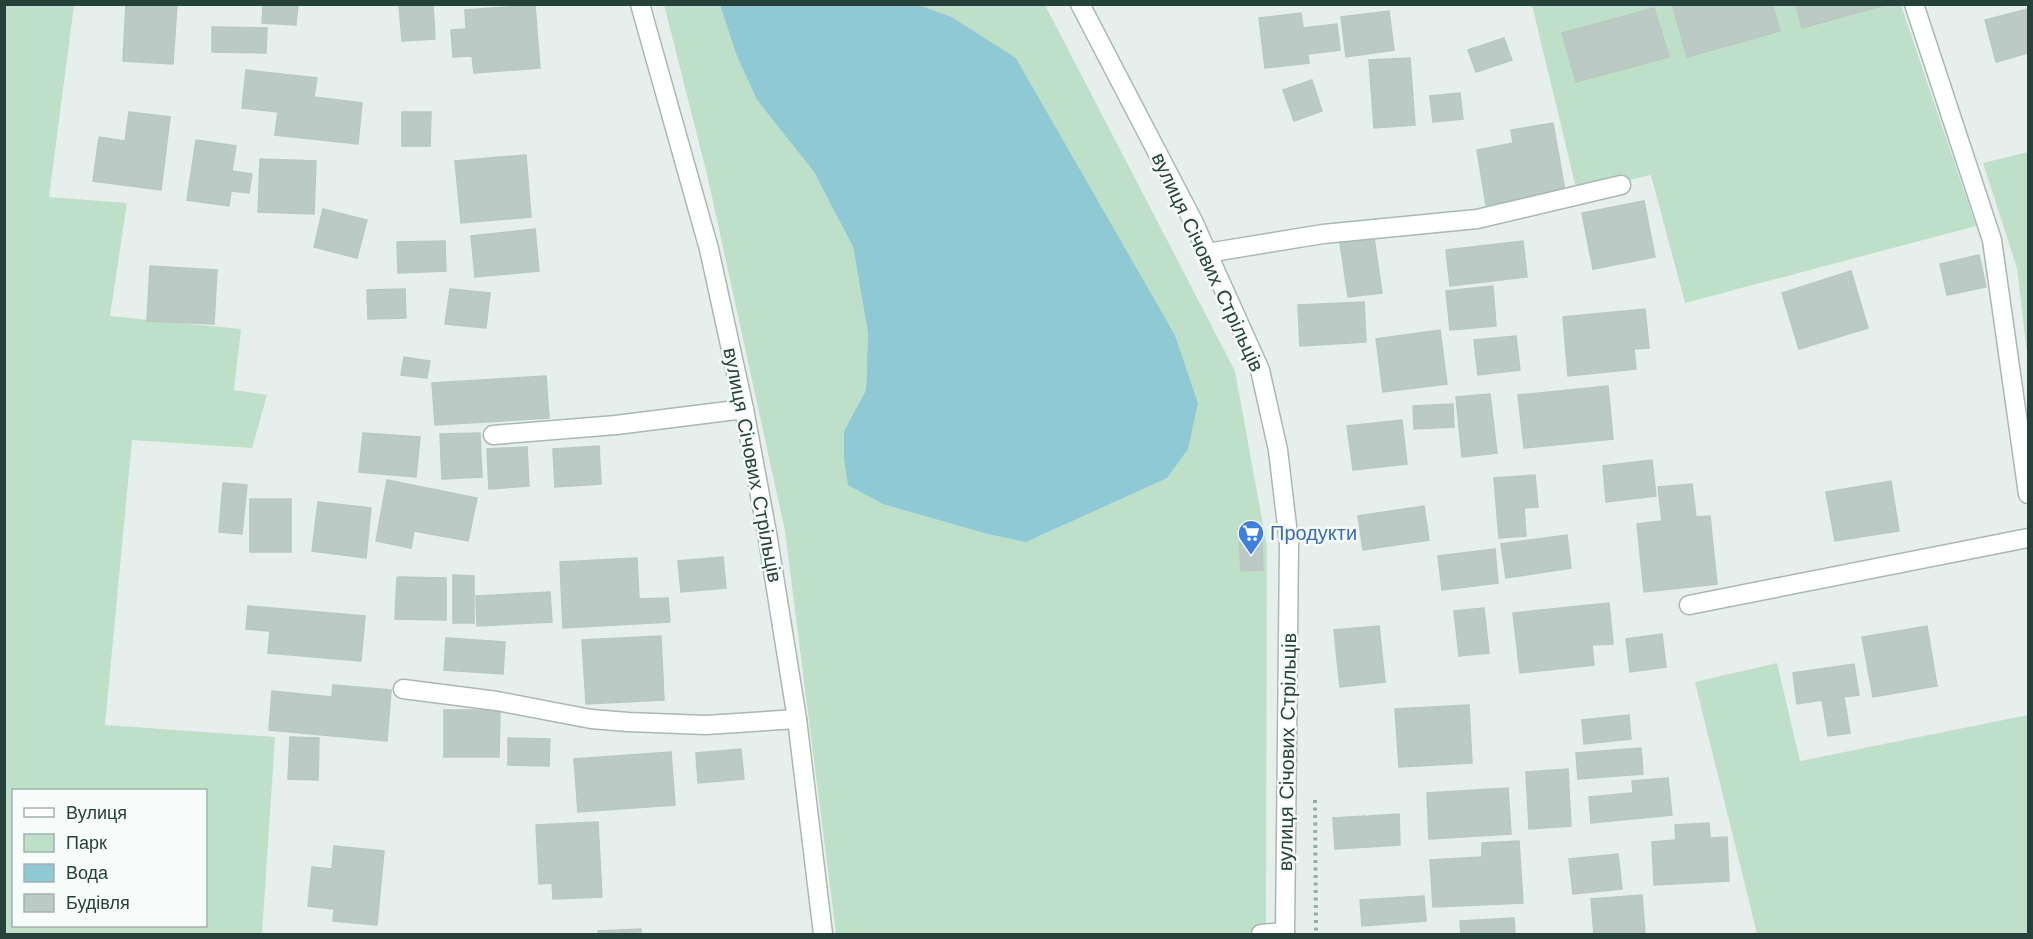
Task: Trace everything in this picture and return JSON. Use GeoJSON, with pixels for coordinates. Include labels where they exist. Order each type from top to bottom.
{"type":"FeatureCollection","features":[{"type":"Feature","properties":{"kind":"street","name":"вулиця Січових Стрільців"},"geometry":{"type":"LineString","coordinates":[[640,4],[709,249],[744,409],[767,532],[797,719],[823,934]]}},
{"type":"Feature","properties":{"kind":"street","name":"вулиця Січових Стрільців"},"geometry":{"type":"LineString","coordinates":[[1080,4],[1193,221],[1260,370],[1278,450],[1289,543],[1285,933],[1262,934]]}},
{"type":"Feature","properties":{"kind":"street"},"geometry":{"type":"LineString","coordinates":[[1914,4],[1992,240],[2028,494]]}},
{"type":"Feature","properties":{"kind":"street"},"geometry":{"type":"LineString","coordinates":[[1207,253],[1323,234],[1477,219],[1621,185]]}},
{"type":"Feature","properties":{"kind":"street"},"geometry":{"type":"LineString","coordinates":[[493,435],[616,425],[744,409]]}},
{"type":"Feature","properties":{"kind":"street"},"geometry":{"type":"LineString","coordinates":[[1689,605],[2028,538]]}},
{"type":"Feature","properties":{"kind":"street"},"geometry":{"type":"LineString","coordinates":[[403,689],[487,699],[591,719],[628,723],[706,725],[797,719]]}},
{"type":"Feature","properties":{"kind":"green space"},"geometry":{"type":"Polygon","coordinates":[[[5,5],[74,5],[49,197],[127,203],[110,316],[241,329],[234,390],[267,395],[252,448],[132,440],[105,725],[275,737],[262,934],[5,934],[5,5]]]}},
{"type":"Feature","properties":{"kind":"green space"},"geometry":{"type":"Polygon","coordinates":[[[664,5],[720,5],[736,54],[757,100],[814,172],[853,247],[868,333],[866,390],[844,431],[1026,542],[1068,523],[1198,403],[1175,335],[1016,58],[952,17],[919,5],[1045,5],[1235,371],[1267,547],[1266,934],[836,934],[785,531],[707,174],[664,5]]]}},
{"type":"Feature","properties":{"kind":"green space"},"geometry":{"type":"Polygon","coordinates":[[[1532,5],[1901,5],[1976,226],[1685,303],[1651,175],[1577,192],[1532,5]]]}},
{"type":"Feature","properties":{"kind":"green space"},"geometry":{"type":"Polygon","coordinates":[[[2028,152],[2028,362],[2017,268],[1983,163],[2028,152]]]}},
{"type":"Feature","properties":{"kind":"green space"},"geometry":{"type":"Polygon","coordinates":[[[1777,663],[1800,761],[2028,715],[2028,934],[1757,934],[1695,682],[1777,663]]]}},
{"type":"Feature","properties":{"kind":"water"},"geometry":{"type":"Polygon","coordinates":[[[720,5],[919,5],[952,17],[1016,58],[1175,335],[1198,403],[1188,449],[1167,478],[1026,542],[988,534],[883,504],[848,485],[844,458],[844,431],[866,390],[868,333],[853,247],[814,172],[757,100],[736,54],[720,5]]]}},
{"type":"Feature","properties":{"kind":"building"},"geometry":{"type":"Polygon","coordinates":[[[126,4],[177,4],[173,64],[123,61],[126,4]]]}},
{"type":"Feature","properties":{"kind":"building"},"geometry":{"type":"Polygon","coordinates":[[[263,4],[298,4],[296,25],[262,23],[263,4]]]}},
{"type":"Feature","properties":{"kind":"building"},"geometry":{"type":"Polygon","coordinates":[[[399,4],[433,4],[435,39],[402,41],[399,4]]]}},
{"type":"Feature","properties":{"kind":"building"},"geometry":{"type":"Polygon","coordinates":[[[1684,4],[1772,4],[1780,31],[1687,57],[1673,7],[1684,4]]]}},
{"type":"Feature","properties":{"kind":"building"},"geometry":{"type":"Polygon","coordinates":[[[1796,4],[1888,4],[1802,28],[1796,4]]]}},
{"type":"Feature","properties":{"kind":"building"},"geometry":{"type":"Polygon","coordinates":[[[535,5],[540,68],[474,73],[472,56],[453,57],[451,30],[466,29],[465,10],[535,5]]]}},
{"type":"Feature","properties":{"kind":"building"},"geometry":{"type":"Polygon","coordinates":[[[1654,8],[1669,57],[1576,82],[1562,33],[1654,8]]]}},
{"type":"Feature","properties":{"kind":"building"},"geometry":{"type":"Polygon","coordinates":[[[2028,9],[2028,53],[1996,62],[1985,20],[2028,9]]]}},
{"type":"Feature","properties":{"kind":"building"},"geometry":{"type":"Polygon","coordinates":[[[1389,11],[1394,50],[1346,57],[1341,17],[1389,11]]]}},
{"type":"Feature","properties":{"kind":"building"},"geometry":{"type":"Polygon","coordinates":[[[1301,13],[1303,28],[1337,24],[1340,50],[1308,54],[1309,63],[1265,68],[1259,18],[1301,13]]]}},
{"type":"Feature","properties":{"kind":"building"},"geometry":{"type":"Polygon","coordinates":[[[212,27],[267,28],[266,53],[212,52],[212,27]]]}},
{"type":"Feature","properties":{"kind":"building"},"geometry":{"type":"Polygon","coordinates":[[[1504,38],[1512,60],[1476,72],[1468,50],[1504,38]]]}},
{"type":"Feature","properties":{"kind":"building"},"geometry":{"type":"Polygon","coordinates":[[[1410,58],[1415,125],[1374,128],[1369,60],[1410,58]]]}},
{"type":"Feature","properties":{"kind":"building"},"geometry":{"type":"Polygon","coordinates":[[[246,70],[317,78],[314,97],[362,103],[358,144],[275,135],[278,112],[242,108],[246,70]]]}},
{"type":"Feature","properties":{"kind":"building"},"geometry":{"type":"Polygon","coordinates":[[[1312,80],[1322,111],[1294,121],[1283,90],[1312,80]]]}},
{"type":"Feature","properties":{"kind":"building"},"geometry":{"type":"Polygon","coordinates":[[[1460,93],[1463,119],[1433,122],[1430,96],[1460,93]]]}},
{"type":"Feature","properties":{"kind":"building"},"geometry":{"type":"Polygon","coordinates":[[[129,112],[170,117],[161,190],[93,181],[99,137],[125,141],[129,112]]]}},
{"type":"Feature","properties":{"kind":"building"},"geometry":{"type":"Polygon","coordinates":[[[402,112],[431,112],[430,146],[402,146],[402,112]]]}},
{"type":"Feature","properties":{"kind":"building"},"geometry":{"type":"Polygon","coordinates":[[[1553,123],[1565,191],[1486,205],[1477,150],[1513,143],[1511,130],[1553,123]]]}},
{"type":"Feature","properties":{"kind":"building"},"geometry":{"type":"Polygon","coordinates":[[[196,140],[236,146],[232,171],[252,174],[249,193],[231,191],[229,206],[187,200],[196,140]]]}},
{"type":"Feature","properties":{"kind":"building"},"geometry":{"type":"Polygon","coordinates":[[[526,155],[531,217],[461,223],[455,161],[526,155]]]}},
{"type":"Feature","properties":{"kind":"building"},"geometry":{"type":"Polygon","coordinates":[[[260,159],[316,161],[314,214],[258,212],[260,159]]]}},
{"type":"Feature","properties":{"kind":"building"},"geometry":{"type":"Polygon","coordinates":[[[1644,201],[1655,257],[1593,269],[1582,213],[1644,201]]]}},
{"type":"Feature","properties":{"kind":"building"},"geometry":{"type":"Polygon","coordinates":[[[323,209],[367,220],[357,258],[314,247],[323,209]]]}},
{"type":"Feature","properties":{"kind":"building"},"geometry":{"type":"Polygon","coordinates":[[[535,229],[539,271],[475,277],[471,236],[535,229]]]}},
{"type":"Feature","properties":{"kind":"building"},"geometry":{"type":"Polygon","coordinates":[[[1373,231],[1382,293],[1348,297],[1339,236],[1373,231]]]}},
{"type":"Feature","properties":{"kind":"building"},"geometry":{"type":"Polygon","coordinates":[[[445,241],[446,271],[398,273],[397,242],[445,241]]]}},
{"type":"Feature","properties":{"kind":"building"},"geometry":{"type":"Polygon","coordinates":[[[1523,241],[1527,277],[1450,286],[1446,250],[1523,241]]]}},
{"type":"Feature","properties":{"kind":"building"},"geometry":{"type":"Polygon","coordinates":[[[1979,255],[1986,287],[1947,295],[1940,264],[1979,255]]]}},
{"type":"Feature","properties":{"kind":"building"},"geometry":{"type":"Polygon","coordinates":[[[150,266],[217,270],[214,324],[147,321],[150,266]]]}},
{"type":"Feature","properties":{"kind":"building"},"geometry":{"type":"Polygon","coordinates":[[[1851,271],[1868,328],[1799,349],[1782,293],[1851,271]]]}},
{"type":"Feature","properties":{"kind":"building"},"geometry":{"type":"Polygon","coordinates":[[[1493,286],[1496,326],[1450,330],[1446,291],[1493,286]]]}},
{"type":"Feature","properties":{"kind":"building"},"geometry":{"type":"Polygon","coordinates":[[[405,289],[406,318],[368,319],[367,290],[405,289]]]}},
{"type":"Feature","properties":{"kind":"building"},"geometry":{"type":"Polygon","coordinates":[[[450,289],[490,293],[486,328],[445,324],[450,289]]]}},
{"type":"Feature","properties":{"kind":"building"},"geometry":{"type":"Polygon","coordinates":[[[1364,302],[1366,342],[1300,346],[1298,305],[1364,302]]]}},
{"type":"Feature","properties":{"kind":"building"},"geometry":{"type":"Polygon","coordinates":[[[1645,309],[1649,348],[1634,349],[1636,369],[1568,376],[1563,317],[1645,309]]]}},
{"type":"Feature","properties":{"kind":"building"},"geometry":{"type":"Polygon","coordinates":[[[1440,330],[1447,384],[1383,392],[1376,339],[1440,330]]]}},
{"type":"Feature","properties":{"kind":"building"},"geometry":{"type":"Polygon","coordinates":[[[1516,336],[1520,370],[1478,375],[1474,340],[1516,336]]]}},
{"type":"Feature","properties":{"kind":"building"},"geometry":{"type":"Polygon","coordinates":[[[404,357],[430,361],[427,378],[401,375],[404,357]]]}},
{"type":"Feature","properties":{"kind":"building"},"geometry":{"type":"Polygon","coordinates":[[[546,376],[549,418],[435,425],[432,383],[546,376]]]}},
{"type":"Feature","properties":{"kind":"building"},"geometry":{"type":"Polygon","coordinates":[[[1608,386],[1613,439],[1524,448],[1518,395],[1608,386]]]}},
{"type":"Feature","properties":{"kind":"building"},"geometry":{"type":"Polygon","coordinates":[[[1490,394],[1497,453],[1462,457],[1456,397],[1490,394]]]}},
{"type":"Feature","properties":{"kind":"building"},"geometry":{"type":"Polygon","coordinates":[[[1453,404],[1454,427],[1414,429],[1413,406],[1453,404]]]}},
{"type":"Feature","properties":{"kind":"building"},"geometry":{"type":"Polygon","coordinates":[[[1402,420],[1407,464],[1353,470],[1347,426],[1402,420]]]}},
{"type":"Feature","properties":{"kind":"building"},"geometry":{"type":"Polygon","coordinates":[[[363,433],[420,437],[416,477],[359,472],[363,433]]]}},
{"type":"Feature","properties":{"kind":"building"},"geometry":{"type":"Polygon","coordinates":[[[480,433],[482,477],[442,479],[440,434],[480,433]]]}},
{"type":"Feature","properties":{"kind":"building"},"geometry":{"type":"Polygon","coordinates":[[[599,446],[601,484],[555,487],[553,449],[599,446]]]}},
{"type":"Feature","properties":{"kind":"building"},"geometry":{"type":"Polygon","coordinates":[[[527,447],[529,486],[489,489],[487,449],[527,447]]]}},
{"type":"Feature","properties":{"kind":"building"},"geometry":{"type":"Polygon","coordinates":[[[1652,460],[1656,496],[1606,502],[1603,466],[1652,460]]]}},
{"type":"Feature","properties":{"kind":"building"},"geometry":{"type":"Polygon","coordinates":[[[1535,475],[1538,507],[1524,508],[1526,536],[1499,538],[1494,478],[1535,475]]]}},
{"type":"Feature","properties":{"kind":"building"},"geometry":{"type":"Polygon","coordinates":[[[387,480],[477,498],[468,541],[414,531],[411,548],[376,541],[387,480]]]}},
{"type":"Feature","properties":{"kind":"building"},"geometry":{"type":"Polygon","coordinates":[[[1891,481],[1899,531],[1835,541],[1826,492],[1891,481]]]}},
{"type":"Feature","properties":{"kind":"building"},"geometry":{"type":"Polygon","coordinates":[[[223,483],[247,485],[242,534],[219,532],[223,483]]]}},
{"type":"Feature","properties":{"kind":"building"},"geometry":{"type":"Polygon","coordinates":[[[1692,484],[1696,517],[1710,516],[1717,584],[1644,592],[1637,524],[1662,521],[1658,487],[1692,484]]]}},
{"type":"Feature","properties":{"kind":"building"},"geometry":{"type":"Polygon","coordinates":[[[250,499],[291,499],[291,552],[250,552],[250,499]]]}},
{"type":"Feature","properties":{"kind":"building"},"geometry":{"type":"Polygon","coordinates":[[[318,502],[371,508],[366,558],[312,551],[318,502]]]}},
{"type":"Feature","properties":{"kind":"building"},"geometry":{"type":"Polygon","coordinates":[[[1424,506],[1429,540],[1363,550],[1358,516],[1424,506]]]}},
{"type":"Feature","properties":{"kind":"building"},"geometry":{"type":"Polygon","coordinates":[[[1567,535],[1571,568],[1506,578],[1501,544],[1567,535]]]}},
{"type":"Feature","properties":{"kind":"building","name":"Продукти"},"geometry":{"type":"Polygon","coordinates":[[[1262,541],[1263,570],[1241,571],[1239,543],[1262,541]]]}},
{"type":"Feature","properties":{"kind":"building"},"geometry":{"type":"Polygon","coordinates":[[[1495,549],[1498,583],[1442,590],[1438,556],[1495,549]]]}},
{"type":"Feature","properties":{"kind":"building"},"geometry":{"type":"Polygon","coordinates":[[[723,557],[726,588],[681,592],[678,561],[723,557]]]}},
{"type":"Feature","properties":{"kind":"building"},"geometry":{"type":"Polygon","coordinates":[[[637,558],[639,599],[668,598],[670,622],[563,628],[560,562],[637,558]]]}},
{"type":"Feature","properties":{"kind":"building"},"geometry":{"type":"Polygon","coordinates":[[[453,575],[474,576],[474,623],[453,623],[453,575]]]}},
{"type":"Feature","properties":{"kind":"building"},"geometry":{"type":"Polygon","coordinates":[[[397,578],[446,578],[446,620],[395,619],[397,578]]]}},
{"type":"Feature","properties":{"kind":"building"},"geometry":{"type":"Polygon","coordinates":[[[550,592],[552,622],[477,626],[476,596],[550,592]]]}},
{"type":"Feature","properties":{"kind":"building"},"geometry":{"type":"Polygon","coordinates":[[[1609,603],[1613,644],[1592,645],[1594,665],[1520,673],[1513,613],[1609,603]]]}},
{"type":"Feature","properties":{"kind":"building"},"geometry":{"type":"Polygon","coordinates":[[[248,606],[365,616],[361,661],[268,653],[270,631],[246,629],[248,606]]]}},
{"type":"Feature","properties":{"kind":"building"},"geometry":{"type":"Polygon","coordinates":[[[1484,608],[1489,653],[1459,656],[1454,611],[1484,608]]]}},
{"type":"Feature","properties":{"kind":"building"},"geometry":{"type":"Polygon","coordinates":[[[1379,626],[1385,682],[1340,687],[1334,630],[1379,626]]]}},
{"type":"Feature","properties":{"kind":"building"},"geometry":{"type":"Polygon","coordinates":[[[1927,626],[1937,686],[1873,697],[1862,637],[1927,626]]]}},
{"type":"Feature","properties":{"kind":"building"},"geometry":{"type":"Polygon","coordinates":[[[1662,634],[1666,667],[1630,672],[1626,639],[1662,634]]]}},
{"type":"Feature","properties":{"kind":"building"},"geometry":{"type":"Polygon","coordinates":[[[661,636],[664,700],[586,704],[582,640],[661,636]]]}},
{"type":"Feature","properties":{"kind":"building"},"geometry":{"type":"Polygon","coordinates":[[[446,638],[505,642],[503,674],[444,670],[446,638]]]}},
{"type":"Feature","properties":{"kind":"building"},"geometry":{"type":"Polygon","coordinates":[[[1854,664],[1859,695],[1844,697],[1850,733],[1828,736],[1822,700],[1797,704],[1793,673],[1854,664]]]}},
{"type":"Feature","properties":{"kind":"building"},"geometry":{"type":"Polygon","coordinates":[[[333,685],[391,690],[387,741],[269,730],[272,691],[332,697],[333,685]]]}},
{"type":"Feature","properties":{"kind":"building"},"geometry":{"type":"Polygon","coordinates":[[[1469,705],[1472,763],[1399,767],[1395,709],[1469,705]]]}},
{"type":"Feature","properties":{"kind":"building"},"geometry":{"type":"Polygon","coordinates":[[[444,710],[500,710],[499,757],[444,757],[444,710]]]}},
{"type":"Feature","properties":{"kind":"building"},"geometry":{"type":"Polygon","coordinates":[[[1629,715],[1631,739],[1584,744],[1582,720],[1629,715]]]}},
{"type":"Feature","properties":{"kind":"building"},"geometry":{"type":"Polygon","coordinates":[[[290,737],[319,738],[318,780],[288,779],[290,737]]]}},
{"type":"Feature","properties":{"kind":"building"},"geometry":{"type":"Polygon","coordinates":[[[508,738],[550,739],[549,766],[508,765],[508,738]]]}},
{"type":"Feature","properties":{"kind":"building"},"geometry":{"type":"Polygon","coordinates":[[[1641,748],[1643,774],[1578,779],[1576,753],[1641,748]]]}},
{"type":"Feature","properties":{"kind":"building"},"geometry":{"type":"Polygon","coordinates":[[[741,749],[744,779],[698,783],[696,753],[741,749]]]}},
{"type":"Feature","properties":{"kind":"building"},"geometry":{"type":"Polygon","coordinates":[[[671,752],[675,805],[578,812],[574,759],[671,752]]]}},
{"type":"Feature","properties":{"kind":"building"},"geometry":{"type":"Polygon","coordinates":[[[1568,769],[1571,826],[1529,829],[1526,772],[1568,769]]]}},
{"type":"Feature","properties":{"kind":"building"},"geometry":{"type":"Polygon","coordinates":[[[1668,778],[1672,815],[1591,823],[1589,797],[1633,793],[1632,781],[1668,778]]]}},
{"type":"Feature","properties":{"kind":"building"},"geometry":{"type":"Polygon","coordinates":[[[1508,788],[1511,834],[1429,839],[1427,793],[1508,788]]]}},
{"type":"Feature","properties":{"kind":"building"},"geometry":{"type":"Polygon","coordinates":[[[1399,814],[1400,845],[1335,849],[1333,818],[1366,816],[1367,819],[1368,816],[1369,822],[1369,816],[1399,814]]]}},
{"type":"Feature","properties":{"kind":"building"},"geometry":{"type":"Polygon","coordinates":[[[598,822],[602,897],[553,899],[552,883],[539,884],[536,825],[598,822]]]}},
{"type":"Feature","properties":{"kind":"building"},"geometry":{"type":"Polygon","coordinates":[[[1709,823],[1710,838],[1727,837],[1729,881],[1654,885],[1652,842],[1676,840],[1675,825],[1709,823]]]}},
{"type":"Feature","properties":{"kind":"building"},"geometry":{"type":"Polygon","coordinates":[[[1519,841],[1523,903],[1433,907],[1430,860],[1482,857],[1482,843],[1519,841]]]}},
{"type":"Feature","properties":{"kind":"building"},"geometry":{"type":"Polygon","coordinates":[[[334,846],[384,851],[377,925],[333,921],[334,909],[308,906],[312,867],[332,869],[334,846]]]}},
{"type":"Feature","properties":{"kind":"building"},"geometry":{"type":"Polygon","coordinates":[[[1618,854],[1622,889],[1573,894],[1569,859],[1618,854]]]}},
{"type":"Feature","properties":{"kind":"building"},"geometry":{"type":"Polygon","coordinates":[[[1642,895],[1645,934],[1594,934],[1591,899],[1642,895]]]}},
{"type":"Feature","properties":{"kind":"building"},"geometry":{"type":"Polygon","coordinates":[[[1424,896],[1426,921],[1362,926],[1360,900],[1424,896]]]}},
{"type":"Feature","properties":{"kind":"building"},"geometry":{"type":"Polygon","coordinates":[[[1514,918],[1515,934],[1461,934],[1460,921],[1514,918]]]}},
{"type":"Feature","properties":{"kind":"building"},"geometry":{"type":"Polygon","coordinates":[[[641,929],[641,934],[598,934],[598,931],[641,929]]]}},
{"type":"Feature","properties":{"kind":"place","name":"Продукти"},"geometry":{"type":"Point","coordinates":[1251,556]}}]}
